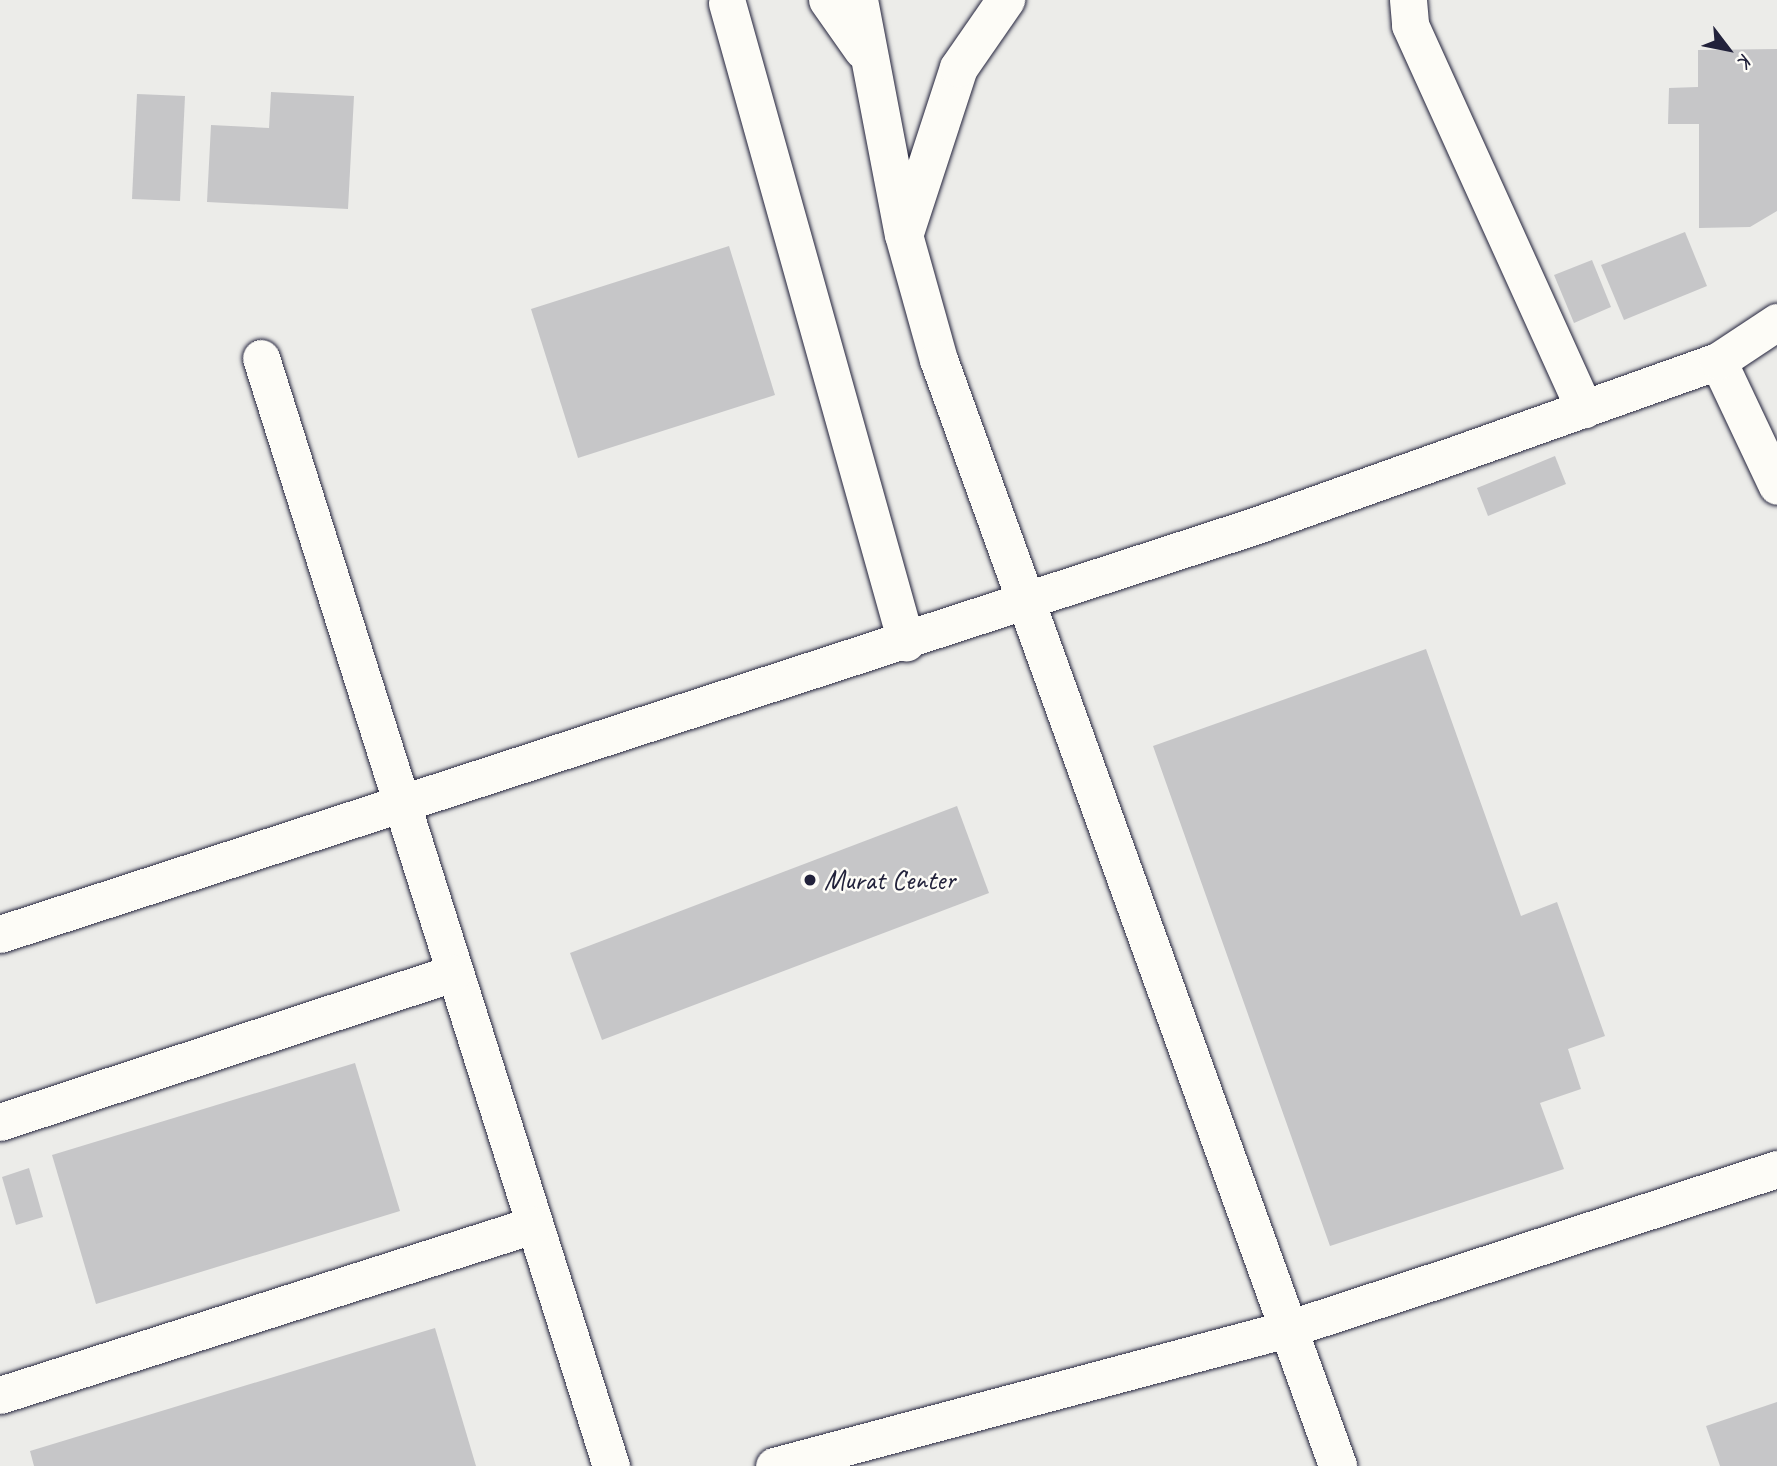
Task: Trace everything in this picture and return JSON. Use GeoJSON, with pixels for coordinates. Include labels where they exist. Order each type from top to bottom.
{"type":"FeatureCollection","features":[{"type":"Feature","properties":{"kind":"street"},"geometry":{"type":"LineString","coordinates":[[828,0],[866,54]]}},
{"type":"Feature","properties":{"kind":"street"},"geometry":{"type":"LineString","coordinates":[[859,0],[866,54],[904,236],[939,360],[1025,604],[1291,1328],[1338,1466]]}},
{"type":"Feature","properties":{"kind":"street"},"geometry":{"type":"LineString","coordinates":[[904,236],[959,68],[1006,0]]}},
{"type":"Feature","properties":{"kind":"street"},"geometry":{"type":"LineString","coordinates":[[1408,0],[1410,25],[1584,409]]}},
{"type":"Feature","properties":{"kind":"street"},"geometry":{"type":"LineString","coordinates":[[727,3],[906,642]]}},
{"type":"Feature","properties":{"kind":"street"},"geometry":{"type":"LineString","coordinates":[[0,934],[1025,604],[1718,360],[1777,322]]}},
{"type":"Feature","properties":{"kind":"street"},"geometry":{"type":"LineString","coordinates":[[261,358],[399,806],[611,1466]]}},
{"type":"Feature","properties":{"kind":"street"},"geometry":{"type":"LineString","coordinates":[[1718,360],[1777,486]]}},
{"type":"Feature","properties":{"kind":"street"},"geometry":{"type":"LineString","coordinates":[[0,1122],[452,973]]}},
{"type":"Feature","properties":{"kind":"street"},"geometry":{"type":"LineString","coordinates":[[774,1466],[1291,1328],[1777,1169]]}},
{"type":"Feature","properties":{"kind":"street"},"geometry":{"type":"LineString","coordinates":[[0,1395],[533,1225]]}},
{"type":"Feature","properties":{"kind":"shaded area"},"geometry":{"type":"Polygon","coordinates":[[[0,0],[1777,0],[1777,1466],[0,1466],[0,0]]]}},
{"type":"Feature","properties":{"kind":"building"},"geometry":{"type":"Polygon","coordinates":[[[1777,49],[1777,211],[1750,227],[1699,228],[1699,124],[1668,124],[1669,88],[1698,87],[1698,50],[1777,49]]]}},
{"type":"Feature","properties":{"kind":"building"},"geometry":{"type":"Polygon","coordinates":[[[271,92],[354,96],[348,209],[207,202],[211,125],[269,128],[271,92]]]}},
{"type":"Feature","properties":{"kind":"building"},"geometry":{"type":"Polygon","coordinates":[[[137,94],[185,96],[180,201],[132,199],[137,94]]]}},
{"type":"Feature","properties":{"kind":"building"},"geometry":{"type":"Polygon","coordinates":[[[1685,232],[1707,286],[1624,320],[1601,265],[1685,232]]]}},
{"type":"Feature","properties":{"kind":"building"},"geometry":{"type":"Polygon","coordinates":[[[729,246],[775,395],[578,458],[531,309],[729,246]]]}},
{"type":"Feature","properties":{"kind":"building"},"geometry":{"type":"Polygon","coordinates":[[[1592,260],[1611,307],[1574,323],[1554,275],[1592,260]]]}},
{"type":"Feature","properties":{"kind":"building"},"geometry":{"type":"Polygon","coordinates":[[[1555,456],[1566,484],[1488,516],[1477,488],[1555,456]]]}},
{"type":"Feature","properties":{"kind":"building"},"geometry":{"type":"Polygon","coordinates":[[[1426,649],[1521,916],[1557,902],[1605,1036],[1568,1049],[1581,1089],[1540,1103],[1564,1169],[1330,1246],[1153,746],[1426,649]]]}},
{"type":"Feature","properties":{"kind":"building"},"geometry":{"type":"Polygon","coordinates":[[[957,806],[989,893],[602,1040],[570,953],[957,806]]]}},
{"type":"Feature","properties":{"kind":"building"},"geometry":{"type":"Polygon","coordinates":[[[355,1063],[400,1211],[96,1304],[52,1155],[355,1063]]]}},
{"type":"Feature","properties":{"kind":"building"},"geometry":{"type":"Polygon","coordinates":[[[29,1168],[43,1217],[16,1225],[2,1177],[29,1168]]]}},
{"type":"Feature","properties":{"kind":"building"},"geometry":{"type":"Polygon","coordinates":[[[435,1328],[476,1466],[34,1466],[30,1451],[435,1328]]]}},
{"type":"Feature","properties":{"kind":"building"},"geometry":{"type":"Polygon","coordinates":[[[1777,1402],[1777,1466],[1720,1466],[1706,1426],[1777,1402]]]}},
{"type":"Feature","properties":{"kind":"place","name":"Murat Center"},"geometry":{"type":"Point","coordinates":[810,880]}}]}
